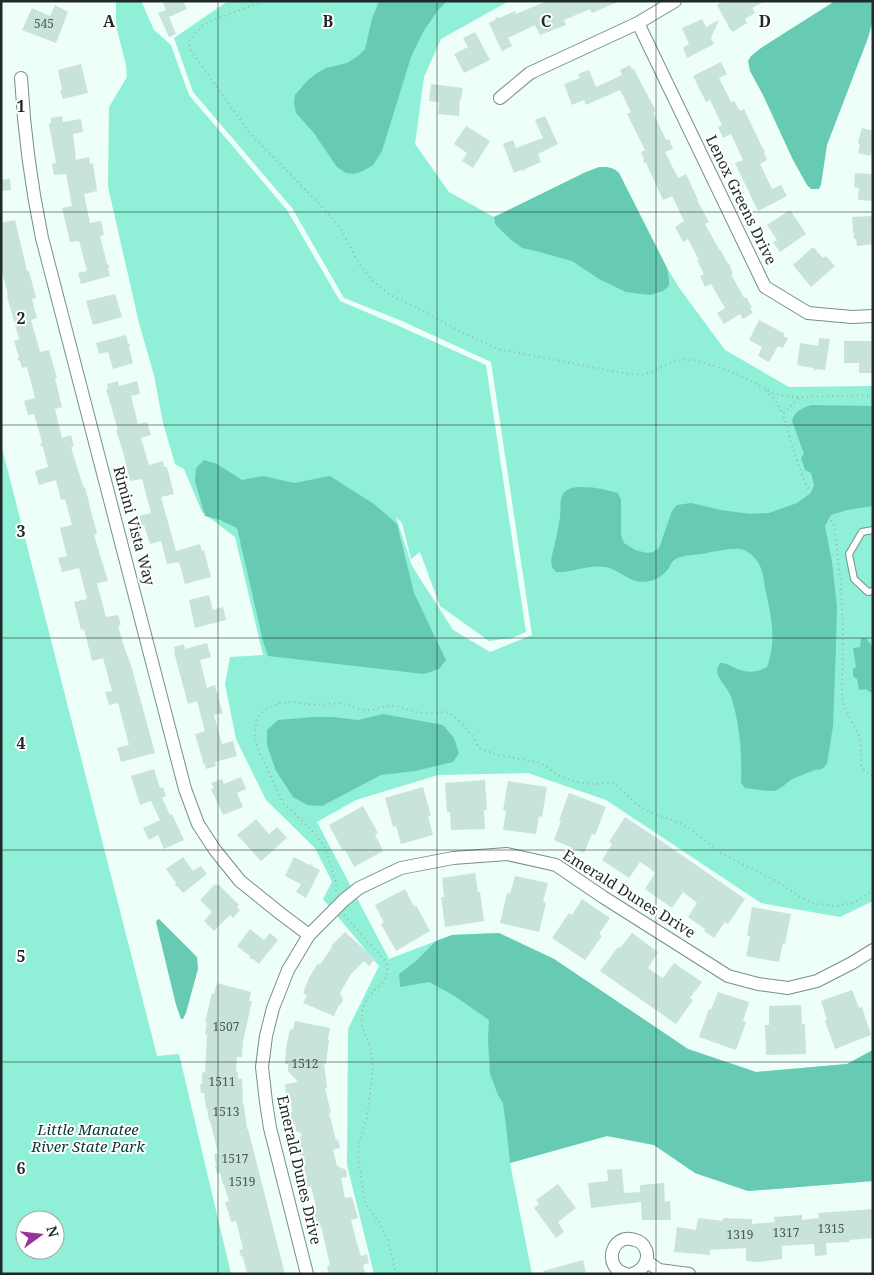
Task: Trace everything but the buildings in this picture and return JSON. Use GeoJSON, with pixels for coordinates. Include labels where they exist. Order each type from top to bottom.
{"type":"FeatureCollection","features":[{"type":"Feature","properties":{"kind":"street"},"geometry":{"type":"LineString","coordinates":[[500,98],[530,73],[638,23],[675,1]]}},
{"type":"Feature","properties":{"kind":"street","name":"Lenox Greens Drive"},"geometry":{"type":"LineString","coordinates":[[638,23],[765,287],[808,313],[852,318],[873,316]]}},
{"type":"Feature","properties":{"kind":"street","name":"Rimini Vista Way"},"geometry":{"type":"LineString","coordinates":[[21,78],[23,114],[34,197],[42,238],[185,789],[198,824],[215,850],[240,881],[309,935]]}},
{"type":"Feature","properties":{"kind":"street","name":"Emerald Dunes Drive"},"geometry":{"type":"LineString","coordinates":[[307,1274],[270,1128],[262,1067],[266,1036],[273,1008],[288,970],[309,935],[337,907],[360,888],[401,868],[453,858],[507,854],[556,865],[728,976],[788,988],[817,981],[873,950]]}},
{"type":"Feature","properties":{"kind":"street"},"geometry":{"type":"LineString","coordinates":[[626,1274],[617,1270],[612,1259],[612,1253],[614,1247],[622,1240],[628,1238],[634,1239],[643,1245],[647,1256],[644,1267],[632,1274]]}},
{"type":"Feature","properties":{"kind":"street"},"geometry":{"type":"LineString","coordinates":[[646,1261],[659,1270],[689,1274]]}},
{"type":"Feature","properties":{"kind":"lane"},"geometry":{"type":"LineString","coordinates":[[873,530],[862,532],[849,554],[854,579],[868,592],[873,591]]}},
{"type":"Feature","properties":{"kind":"path"},"geometry":{"type":"LineString","coordinates":[[262,1],[203,25],[190,39],[190,49],[248,132],[328,213],[342,231],[360,265],[371,279],[390,295],[498,349],[628,374],[643,374],[664,365],[689,360],[740,375],[766,390],[785,396],[873,395]]}},
{"type":"Feature","properties":{"kind":"path"},"geometry":{"type":"LineString","coordinates":[[766,390],[776,402],[782,414],[806,484],[834,524],[843,621],[842,696],[848,715],[858,734],[861,764],[864,770],[873,777]]}},
{"type":"Feature","properties":{"kind":"path"},"geometry":{"type":"LineString","coordinates":[[782,414],[800,397]]}},
{"type":"Feature","properties":{"kind":"path"},"geometry":{"type":"LineString","coordinates":[[396,1274],[388,1240],[380,1222],[368,1208],[364,1198],[358,1156],[359,1142],[367,1118],[373,1068],[371,1050],[362,1025],[362,1010],[367,998],[386,977],[388,967],[386,962],[337,907],[336,883],[324,845],[307,825],[284,804],[258,750],[255,736],[256,722],[263,712],[279,703],[293,702],[312,705],[340,703],[364,710],[395,706],[421,713],[449,713],[466,728],[479,748],[498,755],[541,763],[561,777],[572,781],[589,784],[612,783],[618,786],[636,805],[689,828],[723,854],[816,904],[837,906],[853,903],[873,892]]}},
{"type":"Feature","properties":{"kind":"green space"},"geometry":{"type":"Polygon","coordinates":[[[116,1],[141,1],[154,30],[171,45],[189,95],[287,210],[340,301],[486,365],[526,632],[512,638],[489,641],[440,606],[420,552],[411,559],[402,523],[396,517],[412,566],[453,630],[490,652],[532,635],[491,362],[402,321],[344,298],[292,208],[193,92],[174,38],[228,1],[509,1],[441,39],[424,77],[415,144],[449,192],[494,217],[586,172],[603,167],[611,168],[619,173],[667,268],[680,289],[725,350],[789,387],[873,386],[873,901],[840,917],[761,903],[606,800],[528,773],[438,775],[356,800],[317,822],[389,959],[452,935],[499,933],[554,959],[688,1049],[756,1072],[847,1064],[873,1050],[873,1181],[748,1191],[695,1173],[654,1145],[607,1136],[510,1163],[532,1274],[374,1274],[347,1165],[348,1029],[379,966],[323,899],[332,882],[315,848],[266,800],[236,739],[225,684],[230,657],[263,655],[235,537],[202,512],[184,469],[175,464],[163,423],[154,375],[139,323],[108,187],[109,107],[127,77],[126,65],[116,26],[116,1]]]}},
{"type":"Feature","properties":{"kind":"green space","name":"Little Manatee River State Park"},"geometry":{"type":"Polygon","coordinates":[[[1,444],[157,1056],[179,1054],[231,1274],[1,1274],[1,444]]]}},
{"type":"Feature","properties":{"kind":"shaded area"},"geometry":{"type":"Polygon","coordinates":[[[379,1],[447,1],[438,10],[423,32],[411,57],[382,151],[373,165],[354,174],[346,173],[337,167],[313,132],[296,113],[295,95],[317,73],[326,68],[347,63],[365,49],[372,19],[379,1]]]}},
{"type":"Feature","properties":{"kind":"shaded area"},"geometry":{"type":"Polygon","coordinates":[[[835,1],[873,1],[873,20],[868,38],[827,145],[821,185],[819,189],[811,189],[793,160],[750,71],[748,61],[761,48],[835,1]]]}},
{"type":"Feature","properties":{"kind":"shaded area"},"geometry":{"type":"Polygon","coordinates":[[[599,167],[612,168],[619,173],[667,268],[669,284],[663,291],[650,295],[626,292],[599,279],[572,261],[522,248],[495,224],[494,217],[599,167]]]}},
{"type":"Feature","properties":{"kind":"shaded area"},"geometry":{"type":"Polygon","coordinates":[[[811,405],[873,406],[873,506],[847,510],[831,515],[825,526],[832,562],[837,608],[833,726],[827,764],[822,769],[792,779],[775,791],[745,788],[741,783],[740,740],[734,707],[731,697],[717,672],[720,663],[749,672],[767,667],[772,648],[772,628],[759,563],[749,553],[736,549],[679,558],[673,561],[669,568],[655,580],[643,582],[633,580],[610,568],[599,566],[556,572],[552,567],[551,560],[559,523],[561,500],[567,490],[580,487],[597,488],[618,493],[621,500],[621,535],[624,543],[635,550],[647,553],[659,548],[672,511],[677,505],[691,503],[750,514],[769,513],[797,503],[811,493],[814,485],[811,473],[805,470],[801,458],[804,454],[792,421],[799,411],[811,405]]]}},
{"type":"Feature","properties":{"kind":"shaded area"},"geometry":{"type":"Polygon","coordinates":[[[204,460],[217,464],[242,480],[263,476],[294,483],[330,476],[374,504],[397,524],[414,593],[446,660],[439,669],[424,674],[268,656],[237,528],[220,520],[205,516],[195,481],[196,468],[204,460]]]}},
{"type":"Feature","properties":{"kind":"shaded area"},"geometry":{"type":"Polygon","coordinates":[[[861,638],[866,638],[873,645],[873,693],[866,689],[859,690],[857,679],[853,676],[853,669],[856,667],[853,648],[860,647],[861,638]]]}},
{"type":"Feature","properties":{"kind":"shaded area"},"geometry":{"type":"Polygon","coordinates":[[[383,714],[443,725],[454,738],[459,753],[453,762],[415,771],[381,775],[322,806],[307,805],[293,797],[276,771],[267,745],[267,730],[278,720],[333,717],[358,720],[383,714]]]}},
{"type":"Feature","properties":{"kind":"shaded area"},"geometry":{"type":"Polygon","coordinates":[[[159,919],[197,957],[198,969],[183,1019],[181,1019],[176,1005],[156,922],[159,919]]]}},
{"type":"Feature","properties":{"kind":"shaded area"},"geometry":{"type":"Polygon","coordinates":[[[499,933],[554,959],[688,1049],[756,1072],[847,1064],[873,1050],[873,1181],[748,1191],[695,1173],[654,1145],[607,1136],[510,1163],[503,1103],[490,1074],[489,1020],[453,995],[429,982],[400,987],[399,974],[415,962],[436,941],[452,935],[499,933]]]}}]}
